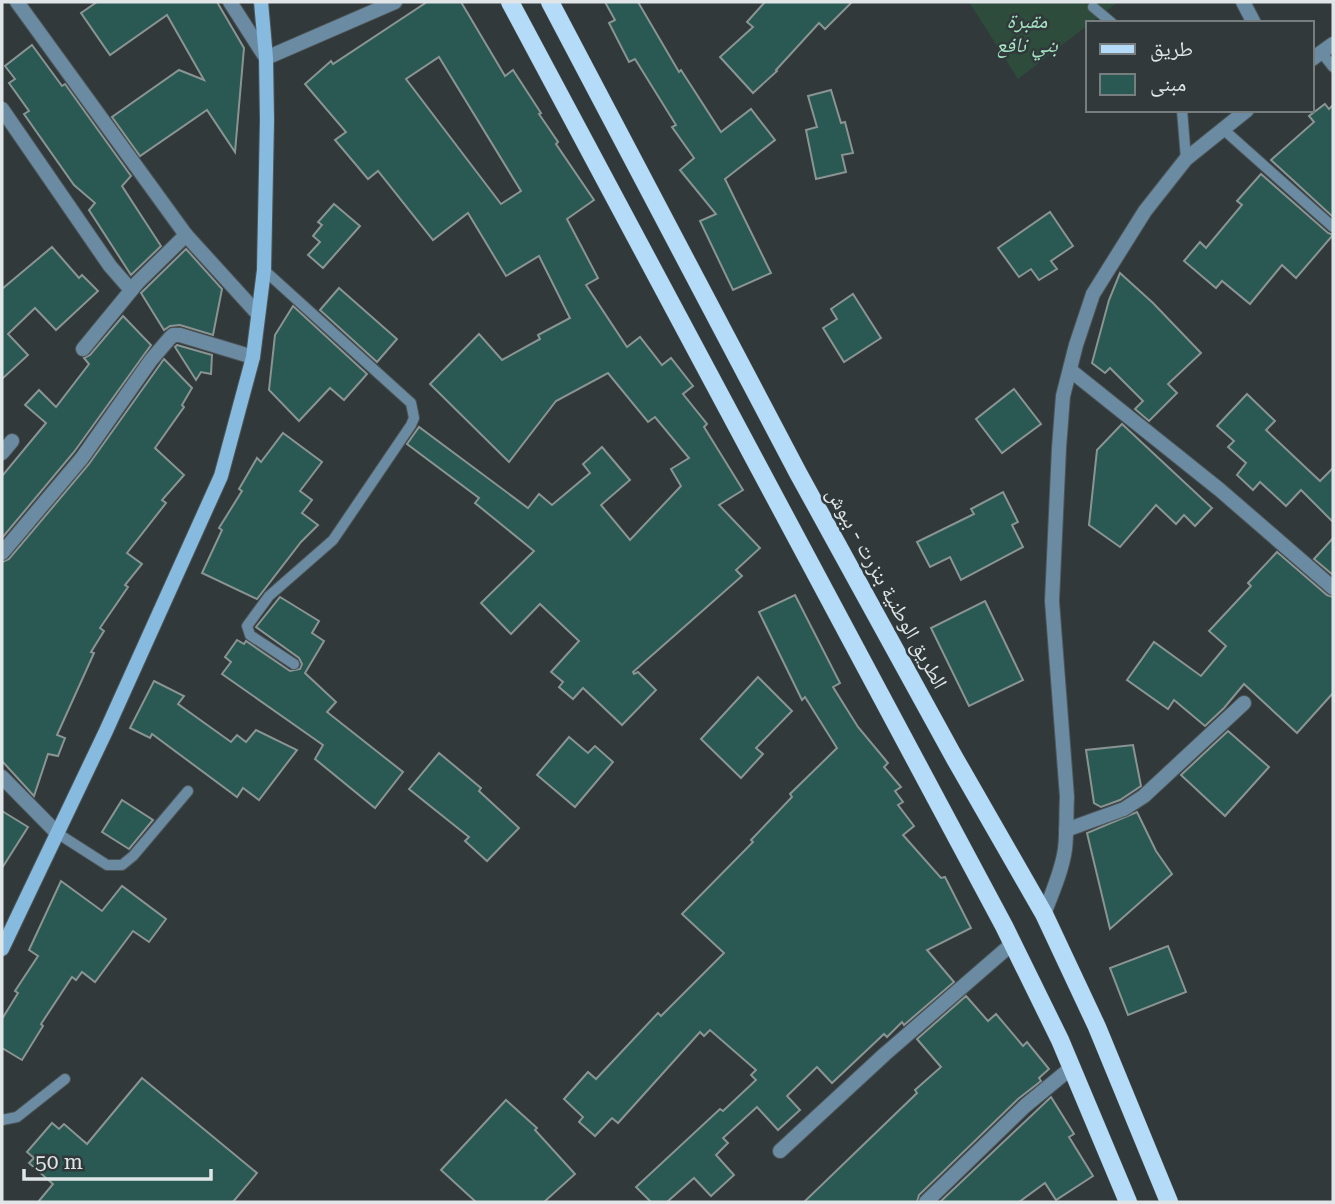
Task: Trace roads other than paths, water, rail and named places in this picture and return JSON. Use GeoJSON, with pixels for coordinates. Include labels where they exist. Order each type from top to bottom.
{"type":"FeatureCollection","features":[{"type":"Feature","properties":{"kind":"main road"},"geometry":{"type":"LineString","coordinates":[[510,2],[1013,943],[1071,1068],[1128,1202]]}},
{"type":"Feature","properties":{"kind":"main road","name":"الطريق الوطنية بنزرت - ببوش"},"geometry":{"type":"LineString","coordinates":[[550,2],[798,473],[954,757],[1044,914],[1097,1027],[1169,1202]]}},
{"type":"Feature","properties":{"kind":"street"},"geometry":{"type":"LineString","coordinates":[[17,2],[186,234],[258,314]]}},
{"type":"Feature","properties":{"kind":"street"},"geometry":{"type":"LineString","coordinates":[[230,2],[266,58]]}},
{"type":"Feature","properties":{"kind":"street"},"geometry":{"type":"LineString","coordinates":[[2,949],[221,476],[253,357],[264,270],[266,58],[261,2]]}},
{"type":"Feature","properties":{"kind":"street"},"geometry":{"type":"LineString","coordinates":[[266,58],[396,2]]}},
{"type":"Feature","properties":{"kind":"street"},"geometry":{"type":"LineString","coordinates":[[1243,2],[1253,21]]}},
{"type":"Feature","properties":{"kind":"street"},"geometry":{"type":"LineString","coordinates":[[2,109],[110,266],[131,290]]}},
{"type":"Feature","properties":{"kind":"street"},"geometry":{"type":"LineString","coordinates":[[1044,914],[1059,876],[1066,830],[1067,797],[1052,601],[1063,396],[1093,294],[1145,211],[1186,159],[1245,112]]}},
{"type":"Feature","properties":{"kind":"street"},"geometry":{"type":"LineString","coordinates":[[83,349],[131,290],[186,234]]}},
{"type":"Feature","properties":{"kind":"street"},"geometry":{"type":"LineString","coordinates":[[2,553],[82,458],[150,360],[169,338],[180,335],[253,357]]}},
{"type":"Feature","properties":{"kind":"street"},"geometry":{"type":"LineString","coordinates":[[1070,370],[1220,489],[1333,588]]}},
{"type":"Feature","properties":{"kind":"street"},"geometry":{"type":"LineString","coordinates":[[2,453],[12,441]]}},
{"type":"Feature","properties":{"kind":"street"},"geometry":{"type":"LineString","coordinates":[[1066,830],[1124,809],[1144,796],[1244,703]]}},
{"type":"Feature","properties":{"kind":"street"},"geometry":{"type":"LineString","coordinates":[[2,777],[57,833]]}},
{"type":"Feature","properties":{"kind":"street"},"geometry":{"type":"LineString","coordinates":[[780,1151],[885,1054],[1013,943]]}},
{"type":"Feature","properties":{"kind":"street"},"geometry":{"type":"LineString","coordinates":[[926,1202],[1025,1106],[1071,1068]]}},
{"type":"Feature","properties":{"kind":"lane"},"geometry":{"type":"LineString","coordinates":[[1093,7],[1110,21]]}},
{"type":"Feature","properties":{"kind":"lane"},"geometry":{"type":"LineString","coordinates":[[1322,52],[1333,66]]}},
{"type":"Feature","properties":{"kind":"lane"},"geometry":{"type":"LineString","coordinates":[[1182,112],[1186,159]]}},
{"type":"Feature","properties":{"kind":"lane"},"geometry":{"type":"LineString","coordinates":[[1224,130],[1333,227]]}},
{"type":"Feature","properties":{"kind":"lane"},"geometry":{"type":"LineString","coordinates":[[264,270],[405,397],[414,410],[411,425],[333,540],[318,556],[278,586],[247,626],[250,635],[293,664]]}},
{"type":"Feature","properties":{"kind":"lane"},"geometry":{"type":"LineString","coordinates":[[57,833],[107,865],[122,865],[188,791]]}},
{"type":"Feature","properties":{"kind":"lane"},"geometry":{"type":"LineString","coordinates":[[2,1120],[17,1117],[65,1079]]}},
{"type":"Feature","properties":{"kind":"park label","name":"مقبرة بني نافع"},"geometry":{"type":"Point","coordinates":[1027,33]}}]}
